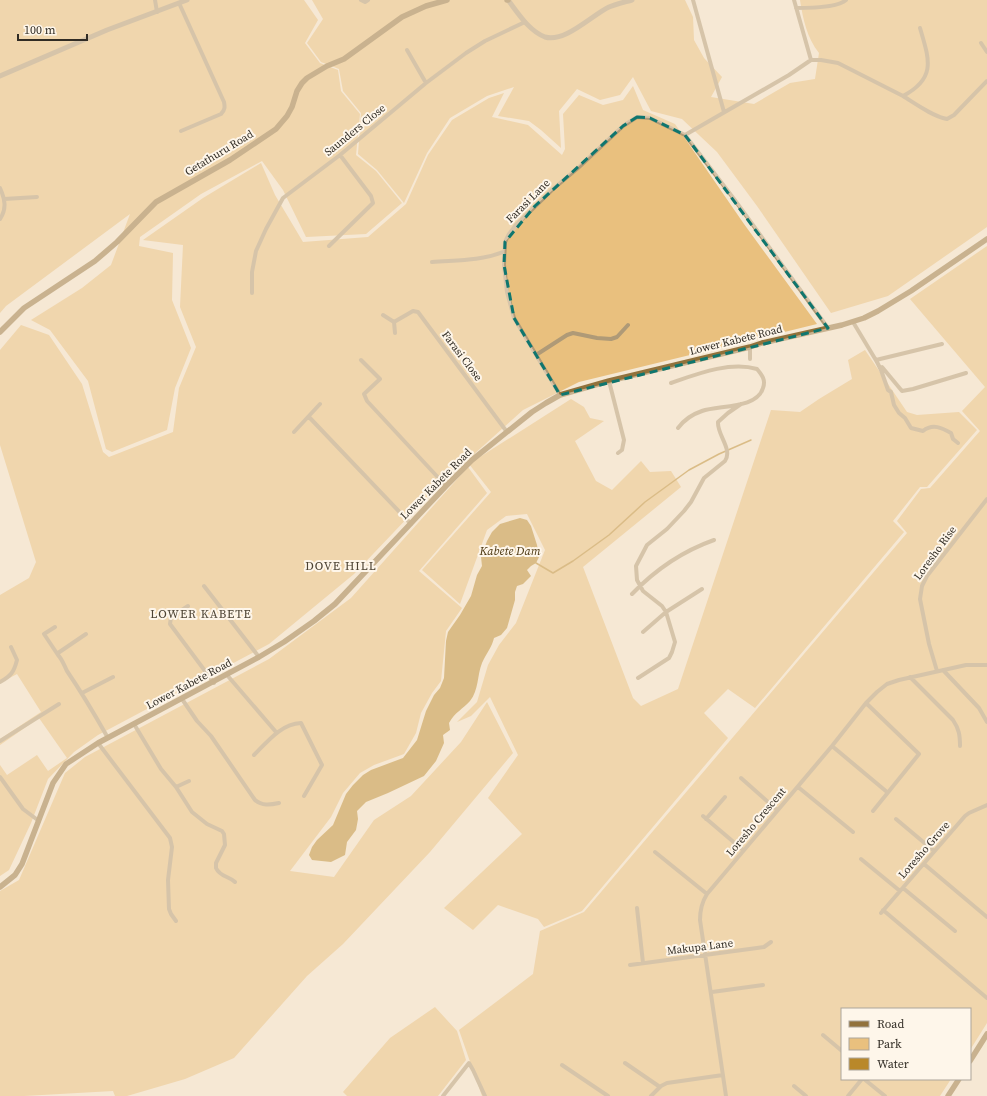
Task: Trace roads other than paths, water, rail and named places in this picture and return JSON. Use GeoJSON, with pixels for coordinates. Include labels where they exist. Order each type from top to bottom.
{"type":"FeatureCollection","features":[{"type":"Feature","properties":{"kind":"main road","name":"Getathuru Road"},"geometry":{"type":"LineString","coordinates":[[0,332],[24,308],[95,261],[117,242],[156,202],[230,160],[276,129],[287,116],[292,107],[297,91],[307,78],[327,66],[344,59],[402,17],[426,6],[447,0]]}},
{"type":"Feature","properties":{"kind":"main road","name":"Lower Kabete Road"},"geometry":{"type":"LineString","coordinates":[[0,886],[12,878],[18,871],[53,783],[60,770],[66,764],[98,743],[214,683],[290,638],[335,604],[472,460],[532,412],[560,395],[609,381],[750,347],[768,341],[853,322],[878,311],[911,291],[987,239]]}},
{"type":"Feature","properties":{"kind":"main road"},"geometry":{"type":"LineString","coordinates":[[971,1059],[987,1034]]}},
{"type":"Feature","properties":{"kind":"main road"},"geometry":{"type":"LineString","coordinates":[[948,1096],[958,1080]]}},
{"type":"Feature","properties":{"kind":"street"},"geometry":{"type":"LineString","coordinates":[[155,0],[157,12]]}},
{"type":"Feature","properties":{"kind":"street"},"geometry":{"type":"LineString","coordinates":[[0,76],[106,30],[187,0]]}},
{"type":"Feature","properties":{"kind":"street"},"geometry":{"type":"LineString","coordinates":[[361,0],[365,2],[368,0]]}},
{"type":"Feature","properties":{"kind":"street"},"geometry":{"type":"LineString","coordinates":[[507,0],[525,22],[542,35],[547,37],[556,37],[570,31],[608,7],[632,0]]}},
{"type":"Feature","properties":{"kind":"street"},"geometry":{"type":"LineString","coordinates":[[693,0],[724,112]]}},
{"type":"Feature","properties":{"kind":"street"},"geometry":{"type":"LineString","coordinates":[[794,0],[811,60]]}},
{"type":"Feature","properties":{"kind":"street"},"geometry":{"type":"LineString","coordinates":[[796,8],[832,5],[842,3],[846,0]]}},
{"type":"Feature","properties":{"kind":"street"},"geometry":{"type":"LineString","coordinates":[[179,3],[225,107],[221,114],[182,131]]}},
{"type":"Feature","properties":{"kind":"street","name":"Saunders Close"},"geometry":{"type":"LineString","coordinates":[[252,293],[252,272],[256,251],[266,228],[283,198],[340,155],[426,83],[476,47],[525,22]]}},
{"type":"Feature","properties":{"kind":"street"},"geometry":{"type":"LineString","coordinates":[[903,96],[919,85],[928,71],[927,56],[920,28]]}},
{"type":"Feature","properties":{"kind":"street"},"geometry":{"type":"LineString","coordinates":[[981,43],[987,52]]}},
{"type":"Feature","properties":{"kind":"street"},"geometry":{"type":"LineString","coordinates":[[407,50],[426,83]]}},
{"type":"Feature","properties":{"kind":"street"},"geometry":{"type":"LineString","coordinates":[[685,135],[789,75],[811,60],[838,63],[903,96],[923,109],[941,118],[947,119],[954,115],[987,81]]}},
{"type":"Feature","properties":{"kind":"street","name":"Farasi Lane"},"geometry":{"type":"LineString","coordinates":[[560,395],[514,318],[507,292],[503,252],[505,242],[516,225],[553,189],[623,126],[637,117],[650,118],[685,135],[734,199],[828,328]]}},
{"type":"Feature","properties":{"kind":"street"},"geometry":{"type":"LineString","coordinates":[[329,246],[373,204],[371,196],[340,155]]}},
{"type":"Feature","properties":{"kind":"street"},"geometry":{"type":"LineString","coordinates":[[0,188],[4,199],[5,210],[0,219]]}},
{"type":"Feature","properties":{"kind":"street"},"geometry":{"type":"LineString","coordinates":[[4,199],[37,197]]}},
{"type":"Feature","properties":{"kind":"street"},"geometry":{"type":"LineString","coordinates":[[432,262],[479,259],[503,252]]}},
{"type":"Feature","properties":{"kind":"street","name":"Farasi Close"},"geometry":{"type":"LineString","coordinates":[[394,322],[413,311],[418,312],[507,432]]}},
{"type":"Feature","properties":{"kind":"street"},"geometry":{"type":"LineString","coordinates":[[383,315],[394,322],[395,333]]}},
{"type":"Feature","properties":{"kind":"street"},"geometry":{"type":"LineString","coordinates":[[853,322],[881,370],[888,390],[891,392],[894,405],[898,413],[905,418],[911,428],[924,431],[927,428],[936,426],[951,433],[953,439],[958,443]]}},
{"type":"Feature","properties":{"kind":"street"},"geometry":{"type":"LineString","coordinates":[[536,355],[567,335],[573,333],[587,337],[611,339],[617,337],[628,326]]}},
{"type":"Feature","properties":{"kind":"street"},"geometry":{"type":"LineString","coordinates":[[876,360],[942,344]]}},
{"type":"Feature","properties":{"kind":"street"},"geometry":{"type":"LineString","coordinates":[[638,678],[669,658],[675,642],[666,612],[662,606],[645,594],[637,580],[636,566],[641,555],[652,541],[667,529],[691,502],[704,478],[728,457],[726,446],[719,432],[718,422],[741,404],[760,395],[764,386],[764,380],[761,374],[750,363],[750,347]]}},
{"type":"Feature","properties":{"kind":"street"},"geometry":{"type":"LineString","coordinates":[[361,360],[380,379],[364,394],[367,401],[446,486]]}},
{"type":"Feature","properties":{"kind":"street"},"geometry":{"type":"LineString","coordinates":[[876,360],[902,390],[913,389],[966,373]]}},
{"type":"Feature","properties":{"kind":"street"},"geometry":{"type":"LineString","coordinates":[[671,383],[695,375],[750,363]]}},
{"type":"Feature","properties":{"kind":"street"},"geometry":{"type":"LineString","coordinates":[[609,381],[624,440],[622,450],[618,453]]}},
{"type":"Feature","properties":{"kind":"street"},"geometry":{"type":"LineString","coordinates":[[294,432],[320,404]]}},
{"type":"Feature","properties":{"kind":"street"},"geometry":{"type":"LineString","coordinates":[[678,428],[683,421],[700,411],[741,404]]}},
{"type":"Feature","properties":{"kind":"street"},"geometry":{"type":"LineString","coordinates":[[309,417],[411,524]]}},
{"type":"Feature","properties":{"kind":"street","name":"Loresho Rise"},"geometry":{"type":"LineString","coordinates":[[937,671],[929,644],[920,592],[927,576],[987,499]]}},
{"type":"Feature","properties":{"kind":"street"},"geometry":{"type":"LineString","coordinates":[[632,594],[680,555],[714,540]]}},
{"type":"Feature","properties":{"kind":"street"},"geometry":{"type":"LineString","coordinates":[[204,586],[259,657]]}},
{"type":"Feature","properties":{"kind":"street"},"geometry":{"type":"LineString","coordinates":[[642,632],[666,612],[702,589]]}},
{"type":"Feature","properties":{"kind":"street"},"geometry":{"type":"LineString","coordinates":[[188,606],[171,617],[170,624],[214,683]]}},
{"type":"Feature","properties":{"kind":"street"},"geometry":{"type":"LineString","coordinates":[[55,627],[44,634],[58,654],[108,738]]}},
{"type":"Feature","properties":{"kind":"street"},"geometry":{"type":"LineString","coordinates":[[58,654],[86,634]]}},
{"type":"Feature","properties":{"kind":"street"},"geometry":{"type":"LineString","coordinates":[[0,682],[10,676],[15,669],[17,660],[11,647]]}},
{"type":"Feature","properties":{"kind":"street","name":"Loresho Crescent"},"geometry":{"type":"LineString","coordinates":[[726,1096],[700,913],[703,901],[707,894],[798,787],[866,703],[877,692],[887,684],[910,677],[973,664],[987,665]]}},
{"type":"Feature","properties":{"kind":"street"},"geometry":{"type":"LineString","coordinates":[[943,670],[979,708],[987,722]]}},
{"type":"Feature","properties":{"kind":"street"},"geometry":{"type":"LineString","coordinates":[[227,675],[276,732]]}},
{"type":"Feature","properties":{"kind":"street"},"geometry":{"type":"LineString","coordinates":[[82,693],[112,677]]}},
{"type":"Feature","properties":{"kind":"street"},"geometry":{"type":"LineString","coordinates":[[910,677],[953,720],[958,727],[960,746]]}},
{"type":"Feature","properties":{"kind":"street"},"geometry":{"type":"LineString","coordinates":[[182,699],[197,721],[211,736],[255,800],[259,803],[267,805],[279,803]]}},
{"type":"Feature","properties":{"kind":"street"},"geometry":{"type":"LineString","coordinates":[[866,703],[919,754],[873,811]]}},
{"type":"Feature","properties":{"kind":"street"},"geometry":{"type":"LineString","coordinates":[[0,741],[59,704]]}},
{"type":"Feature","properties":{"kind":"street"},"geometry":{"type":"LineString","coordinates":[[254,755],[276,732],[294,723],[301,723],[322,763],[322,766],[304,796]]}},
{"type":"Feature","properties":{"kind":"street"},"geometry":{"type":"LineString","coordinates":[[134,724],[161,769],[176,787],[192,812],[207,824],[224,834],[225,845],[216,863],[216,868],[220,874],[232,879],[235,882]]}},
{"type":"Feature","properties":{"kind":"street"},"geometry":{"type":"LineString","coordinates":[[98,743],[170,838],[172,847],[168,880],[169,909],[176,921]]}},
{"type":"Feature","properties":{"kind":"street"},"geometry":{"type":"LineString","coordinates":[[832,746],[887,792]]}},
{"type":"Feature","properties":{"kind":"street"},"geometry":{"type":"LineString","coordinates":[[0,777],[20,806],[39,821]]}},
{"type":"Feature","properties":{"kind":"street"},"geometry":{"type":"LineString","coordinates":[[741,778],[777,810]]}},
{"type":"Feature","properties":{"kind":"street"},"geometry":{"type":"LineString","coordinates":[[176,787],[188,781]]}},
{"type":"Feature","properties":{"kind":"street"},"geometry":{"type":"LineString","coordinates":[[798,787],[853,832]]}},
{"type":"Feature","properties":{"kind":"street"},"geometry":{"type":"LineString","coordinates":[[725,796],[705,817],[743,850]]}},
{"type":"Feature","properties":{"kind":"street","name":"Loresho Grove"},"geometry":{"type":"LineString","coordinates":[[987,805],[965,816],[882,912],[987,998]]}},
{"type":"Feature","properties":{"kind":"street"},"geometry":{"type":"LineString","coordinates":[[896,819],[934,851]]}},
{"type":"Feature","properties":{"kind":"street"},"geometry":{"type":"LineString","coordinates":[[655,852],[707,894]]}},
{"type":"Feature","properties":{"kind":"street"},"geometry":{"type":"LineString","coordinates":[[861,859],[955,931]]}},
{"type":"Feature","properties":{"kind":"street"},"geometry":{"type":"LineString","coordinates":[[924,864],[987,917]]}},
{"type":"Feature","properties":{"kind":"street"},"geometry":{"type":"LineString","coordinates":[[637,908],[643,963]]}},
{"type":"Feature","properties":{"kind":"street","name":"Makupa Lane"},"geometry":{"type":"LineString","coordinates":[[630,965],[764,947],[771,942]]}},
{"type":"Feature","properties":{"kind":"street"},"geometry":{"type":"LineString","coordinates":[[712,992],[763,985]]}},
{"type":"Feature","properties":{"kind":"street"},"geometry":{"type":"LineString","coordinates":[[823,1035],[841,1049]]}},
{"type":"Feature","properties":{"kind":"street"},"geometry":{"type":"LineString","coordinates":[[443,1096],[469,1063],[485,1096]]}},
{"type":"Feature","properties":{"kind":"street"},"geometry":{"type":"LineString","coordinates":[[625,1063],[660,1087]]}},
{"type":"Feature","properties":{"kind":"street"},"geometry":{"type":"LineString","coordinates":[[562,1065],[608,1096]]}},
{"type":"Feature","properties":{"kind":"street"},"geometry":{"type":"LineString","coordinates":[[651,1096],[660,1087],[667,1083],[723,1075]]}},
{"type":"Feature","properties":{"kind":"street"},"geometry":{"type":"LineString","coordinates":[[848,1096],[862,1080]]}},
{"type":"Feature","properties":{"kind":"street"},"geometry":{"type":"LineString","coordinates":[[864,1080],[885,1096]]}},
{"type":"Feature","properties":{"kind":"street"},"geometry":{"type":"LineString","coordinates":[[794,1086],[806,1096]]}},
{"type":"Feature","properties":{"kind":"water","name":"Kabete Dam"},"geometry":{"type":"Polygon","coordinates":[[[520,518],[527,520],[531,526],[539,557],[536,563],[527,570],[531,576],[523,584],[517,586],[515,600],[507,628],[501,635],[494,638],[482,663],[473,697],[449,723],[450,730],[443,735],[444,743],[436,761],[424,776],[366,802],[357,811],[358,819],[356,830],[347,842],[345,855],[331,862],[312,860],[309,855],[312,847],[317,840],[333,825],[346,794],[353,785],[363,775],[371,770],[403,758],[417,740],[426,711],[434,695],[440,688],[444,678],[446,641],[448,632],[471,596],[477,575],[482,566],[481,557],[487,541],[492,532],[500,524],[520,518]]]}},
{"type":"Feature","properties":{"kind":"waterway"},"geometry":{"type":"LineString","coordinates":[[536,563],[553,573],[573,561],[609,535],[645,502],[689,470],[719,454],[751,440]]}},
{"type":"Feature","properties":{"kind":"district","name":"DOVE HILL"},"geometry":{"type":"Point","coordinates":[341,566]}},
{"type":"Feature","properties":{"kind":"district","name":"LOWER KABETE"},"geometry":{"type":"Point","coordinates":[201,614]}}]}
